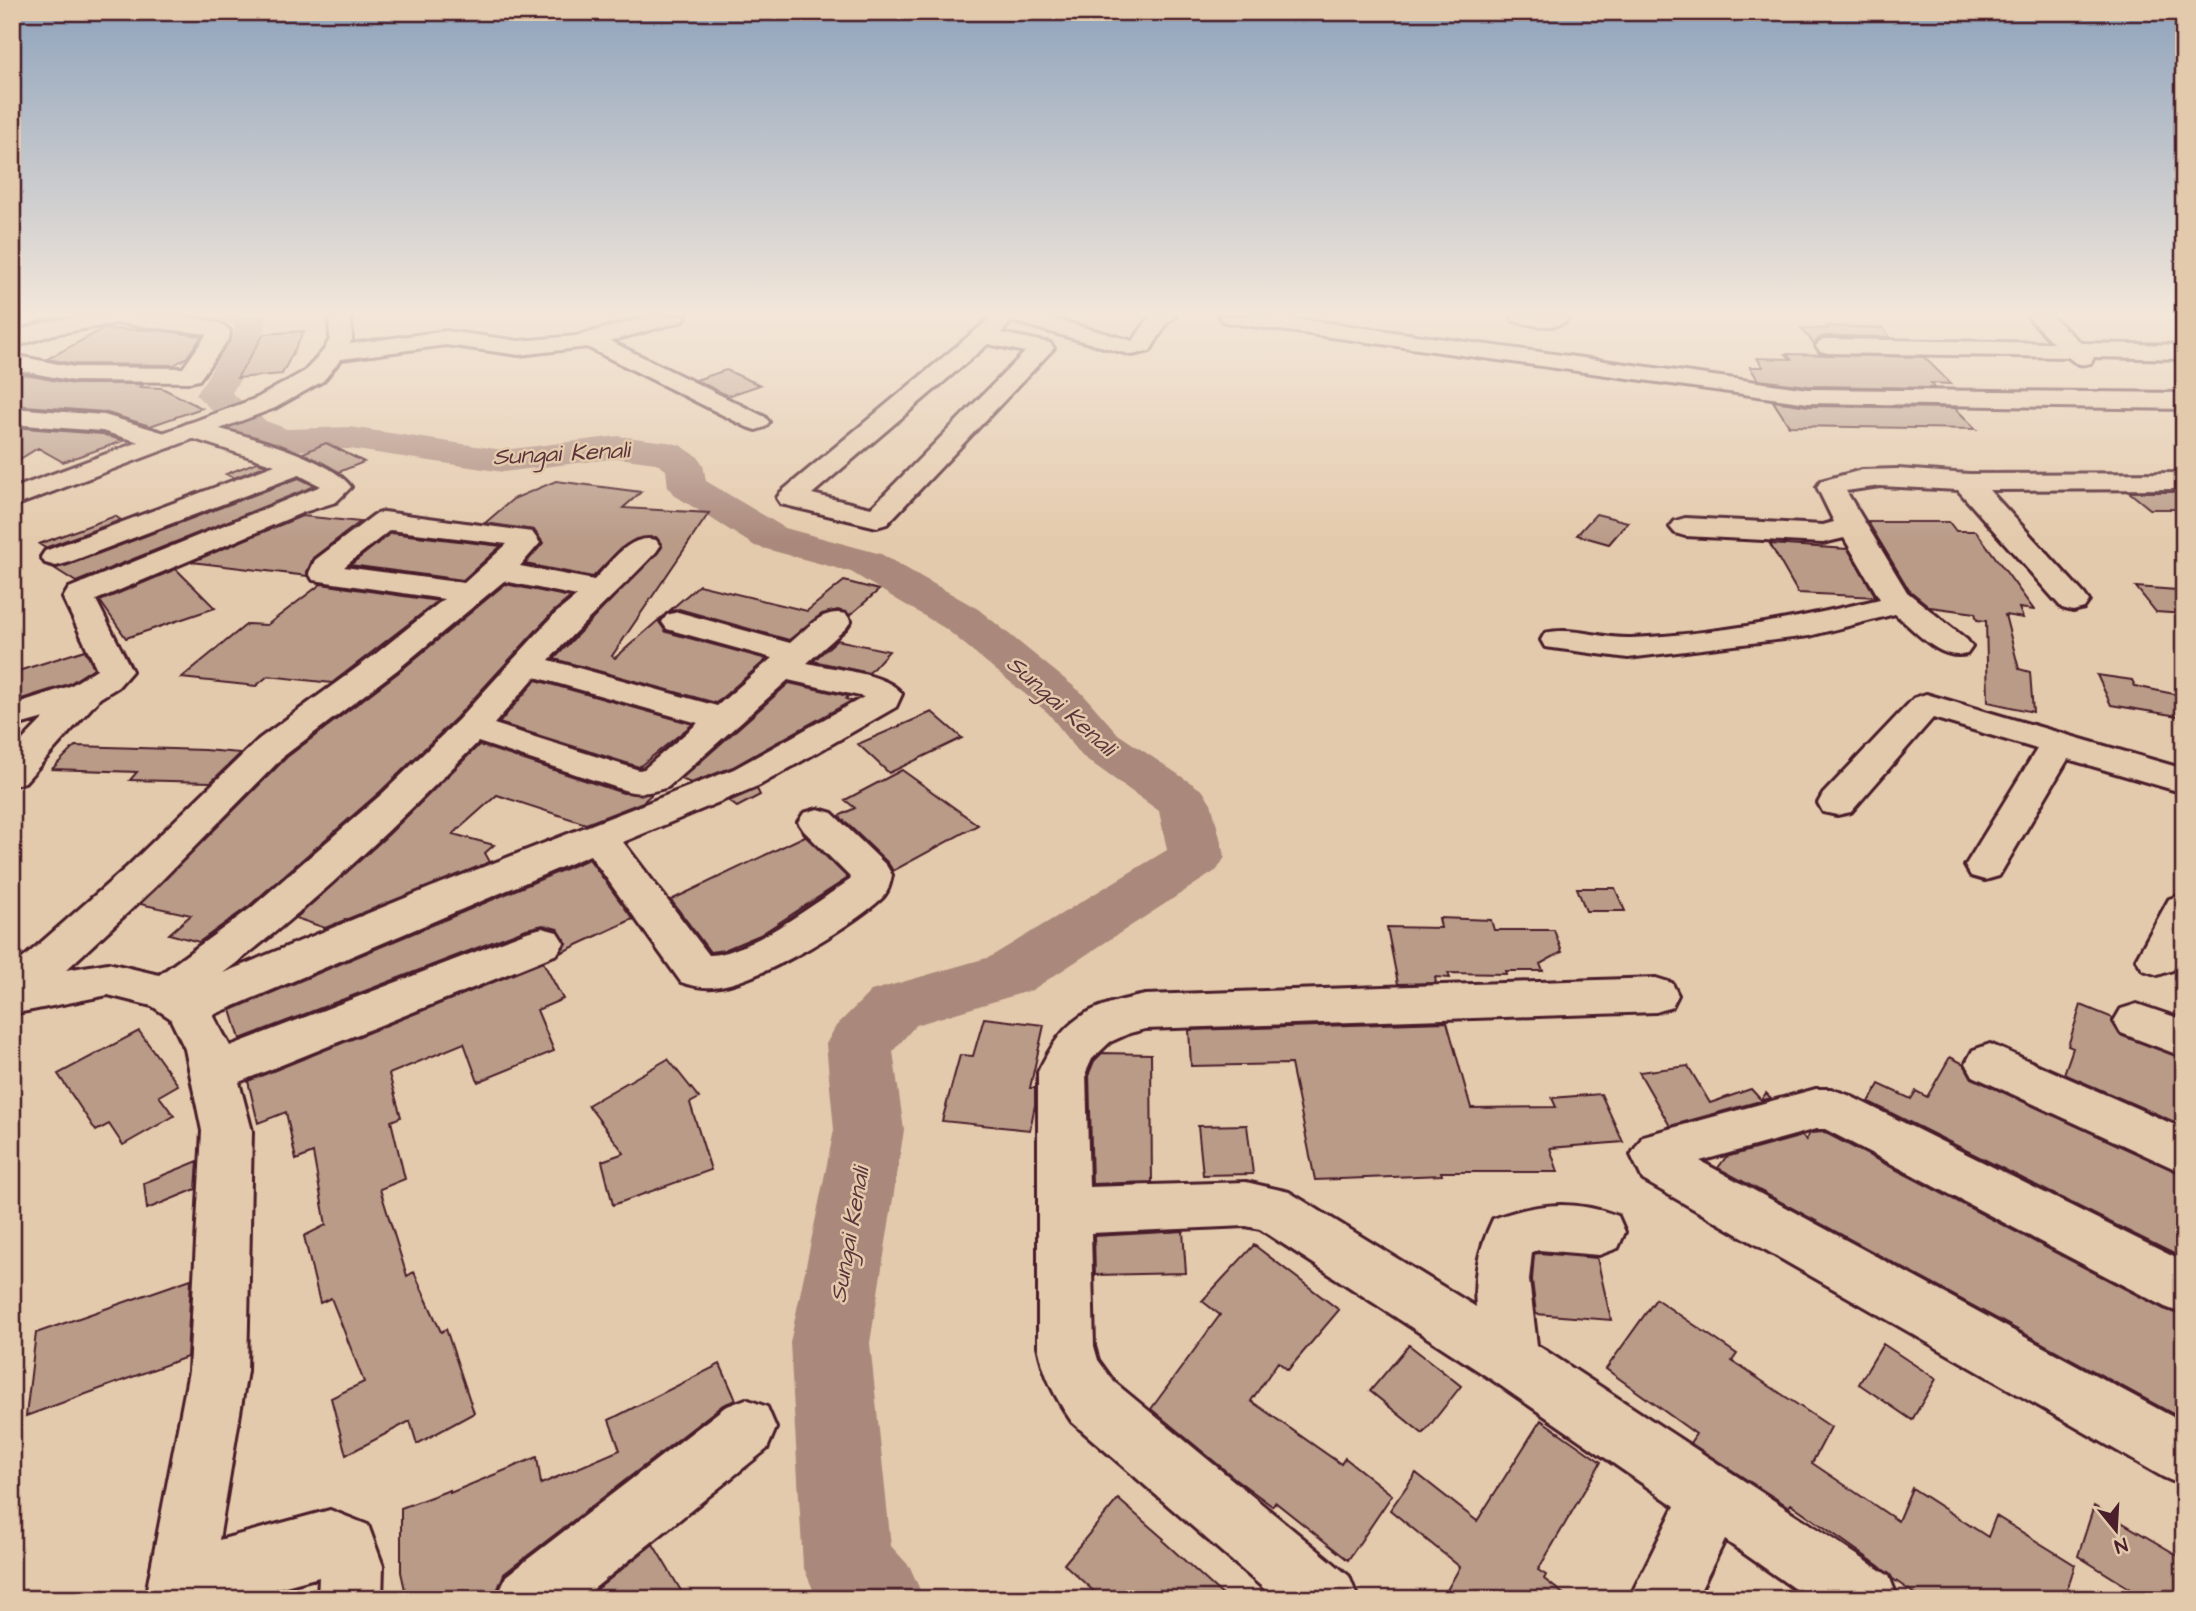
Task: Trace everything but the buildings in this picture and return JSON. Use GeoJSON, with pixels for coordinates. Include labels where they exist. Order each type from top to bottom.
{"type":"FeatureCollection","features":[{"type":"Feature","properties":{"kind":"street"},"geometry":{"type":"LineString","coordinates":[[12,499],[266,402],[286,391]]}},
{"type":"Feature","properties":{"kind":"street"},"geometry":{"type":"LineString","coordinates":[[694,391],[756,422]]}},
{"type":"Feature","properties":{"kind":"street"},"geometry":{"type":"LineString","coordinates":[[918,391],[791,498],[877,518],[1000,391]]}},
{"type":"Feature","properties":{"kind":"street"},"geometry":{"type":"LineString","coordinates":[[1778,391],[1808,396],[2184,401]]}},
{"type":"Feature","properties":{"kind":"street"},"geometry":{"type":"LineString","coordinates":[[2123,391],[2133,400]]}},
{"type":"Feature","properties":{"kind":"street"},"geometry":{"type":"LineString","coordinates":[[12,415],[104,423],[163,441]]}},
{"type":"Feature","properties":{"kind":"street"},"geometry":{"type":"LineString","coordinates":[[12,716],[89,690],[104,683],[113,674],[115,667],[79,598],[80,595],[294,506],[326,496],[337,487],[334,481],[300,465],[204,426]]}},
{"type":"Feature","properties":{"kind":"street"},"geometry":{"type":"LineString","coordinates":[[56,557],[300,465]]}},
{"type":"Feature","properties":{"kind":"street"},"geometry":{"type":"LineString","coordinates":[[1955,647],[1895,598],[1836,501],[1831,487],[1846,480],[2184,481]]}},
{"type":"Feature","properties":{"kind":"street"},"geometry":{"type":"LineString","coordinates":[[1966,482],[2073,601]]}},
{"type":"Feature","properties":{"kind":"street"},"geometry":{"type":"LineString","coordinates":[[12,995],[141,877],[272,747],[385,663],[498,571],[524,543],[522,538],[384,521],[323,570],[324,573],[470,593]]}},
{"type":"Feature","properties":{"kind":"street"},"geometry":{"type":"LineString","coordinates":[[1685,527],[1823,534],[1852,527]]}},
{"type":"Feature","properties":{"kind":"street"},"geometry":{"type":"LineString","coordinates":[[176,1000],[397,802],[471,728],[566,621],[601,592],[645,546]]}},
{"type":"Feature","properties":{"kind":"street"},"geometry":{"type":"LineString","coordinates":[[498,571],[601,592]]}},
{"type":"Feature","properties":{"kind":"street"},"geometry":{"type":"LineString","coordinates":[[1557,640],[1628,648],[1671,644],[1809,626],[1902,603]]}},
{"type":"Feature","properties":{"kind":"street"},"geometry":{"type":"LineString","coordinates":[[471,728],[637,782],[655,779],[721,718],[835,621]]}},
{"type":"Feature","properties":{"kind":"street"},"geometry":{"type":"LineString","coordinates":[[12,995],[108,979],[176,1000],[747,777],[884,700],[885,694],[871,687],[789,662],[678,622]]}},
{"type":"Feature","properties":{"kind":"street"},"geometry":{"type":"LineString","coordinates":[[529,665],[721,718]]}},
{"type":"Feature","properties":{"kind":"street"},"geometry":{"type":"LineString","coordinates":[[12,774],[89,690]]}},
{"type":"Feature","properties":{"kind":"street"},"geometry":{"type":"LineString","coordinates":[[1837,803],[1926,705],[2184,781]]}},
{"type":"Feature","properties":{"kind":"street"},"geometry":{"type":"LineString","coordinates":[[1985,866],[2058,744]]}},
{"type":"Feature","properties":{"kind":"street"},"geometry":{"type":"LineString","coordinates":[[598,837],[697,971],[710,974],[764,954],[868,888],[872,875],[818,822]]}},
{"type":"Feature","properties":{"kind":"street"},"geometry":{"type":"LineString","coordinates":[[2158,959],[2184,909]]}},
{"type":"Feature","properties":{"kind":"street"},"geometry":{"type":"LineString","coordinates":[[214,1072],[542,943]]}},
{"type":"Feature","properties":{"kind":"street"},"geometry":{"type":"LineString","coordinates":[[1326,1599],[1093,1402],[1072,1372],[1066,1346],[1062,1072],[1070,1051],[1090,1032],[1118,1018],[1145,1012],[1656,995]]}},
{"type":"Feature","properties":{"kind":"street"},"geometry":{"type":"LineString","coordinates":[[176,1000],[208,1049],[227,1131],[218,1371],[178,1590],[330,1542],[346,1547],[351,1566],[350,1599]]}},
{"type":"Feature","properties":{"kind":"street"},"geometry":{"type":"LineString","coordinates":[[2137,1021],[2184,1039]]}},
{"type":"Feature","properties":{"kind":"street"},"geometry":{"type":"LineString","coordinates":[[1990,1063],[2184,1152]]}},
{"type":"Feature","properties":{"kind":"street"},"geometry":{"type":"LineString","coordinates":[[2184,1289],[1831,1109],[1816,1109],[1661,1151],[1656,1155],[1661,1165],[2184,1456]]}},
{"type":"Feature","properties":{"kind":"street"},"geometry":{"type":"LineString","coordinates":[[1064,1211],[1246,1204],[1271,1208],[1511,1360],[1866,1599]]}},
{"type":"Feature","properties":{"kind":"street"},"geometry":{"type":"LineString","coordinates":[[1511,1360],[1502,1274],[1505,1248],[1512,1235],[1539,1227],[1599,1232]]}},
{"type":"Feature","properties":{"kind":"street"},"geometry":{"type":"LineString","coordinates":[[529,1599],[746,1428]]}},
{"type":"Feature","properties":{"kind":"street"},"geometry":{"type":"LineString","coordinates":[[1661,1599],[1714,1497]]}},
{"type":"Feature","properties":{"kind":"waterway","name":"Sungai Kenali"},"geometry":{"type":"LineString","coordinates":[[215,391],[213,395],[253,429],[284,440],[350,438],[503,461],[618,447],[667,453],[684,465],[688,487],[770,537],[866,563],[962,619],[1065,703],[1100,745],[1184,803],[1197,857],[1010,974],[894,1008],[859,1044],[869,1130],[830,1343],[848,1566],[878,1599]]}}]}
